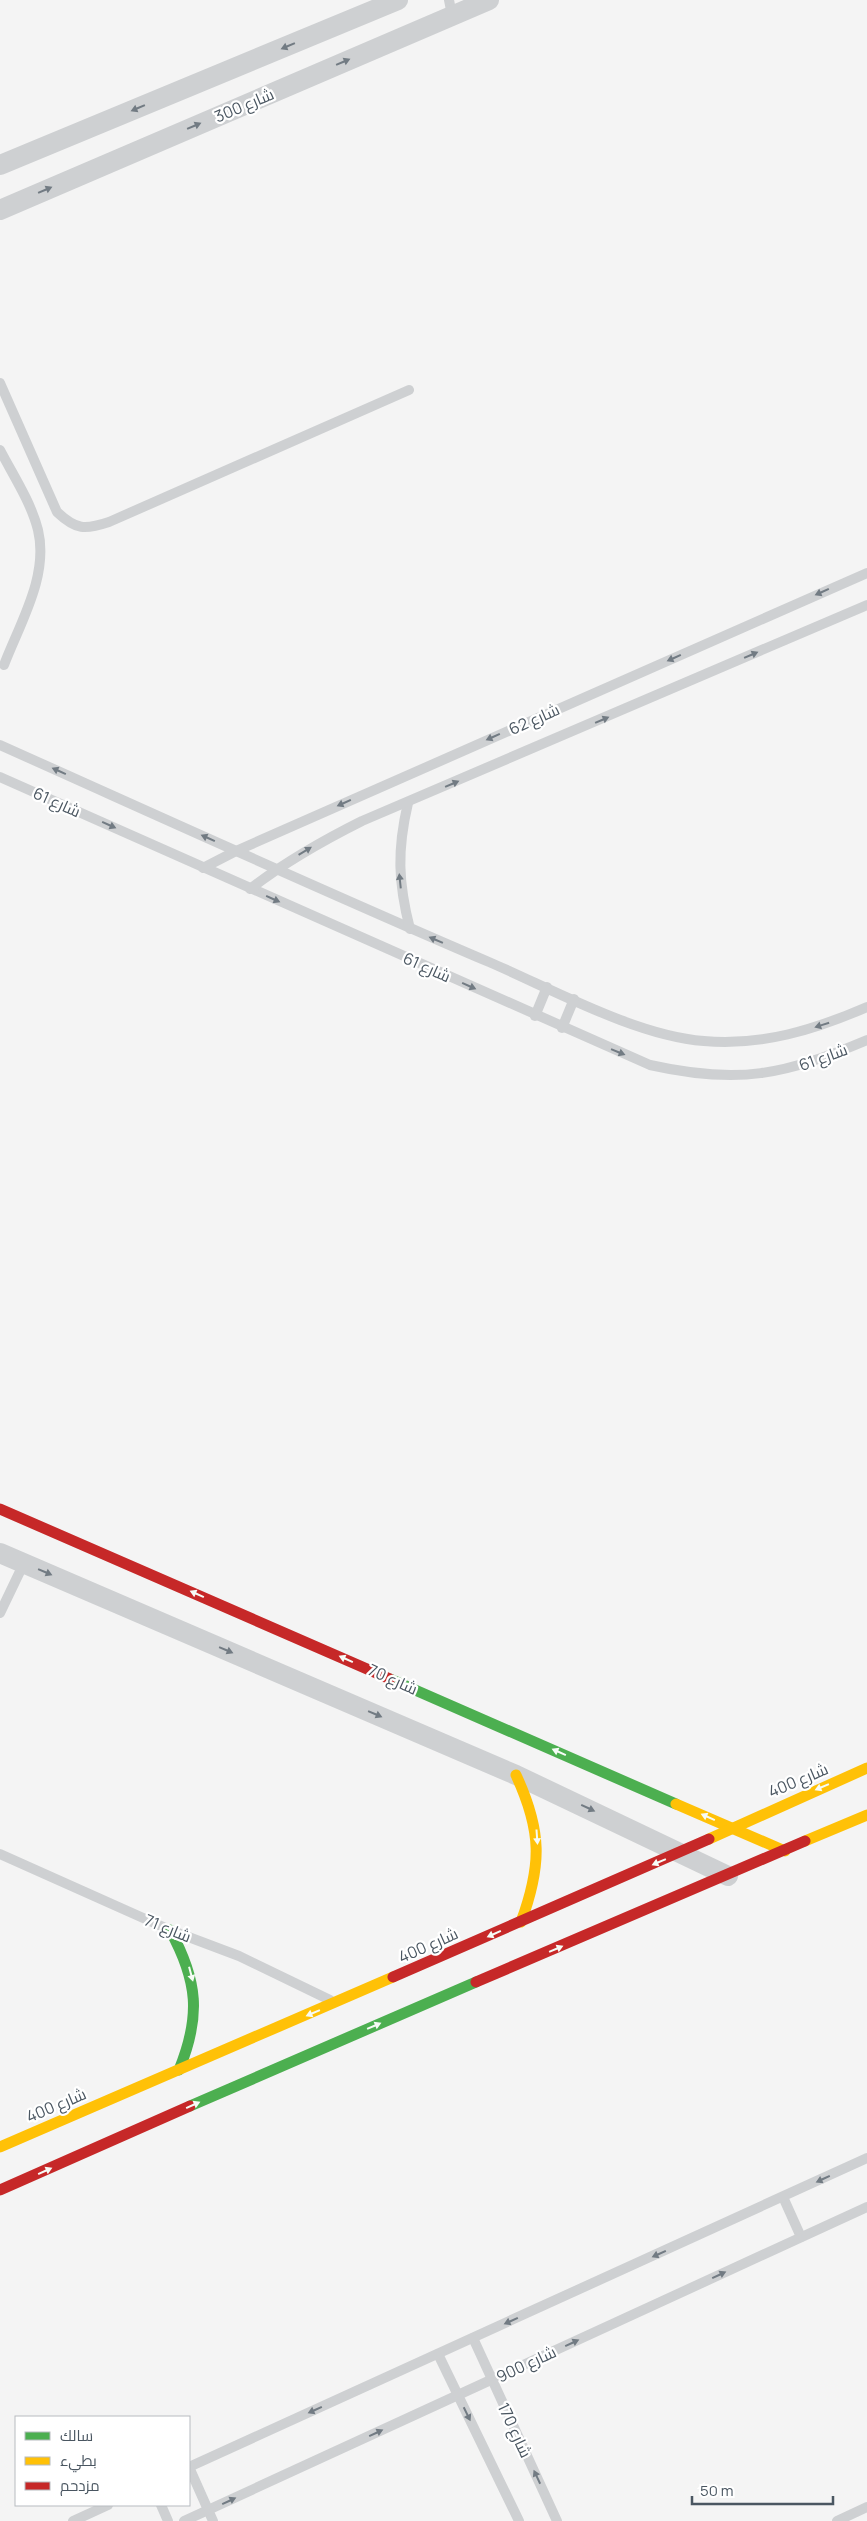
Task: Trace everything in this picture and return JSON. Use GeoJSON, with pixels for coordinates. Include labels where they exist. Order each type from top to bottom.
{"type":"FeatureCollection","features":[{"type":"Feature","properties":{"kind":"street"},"geometry":{"type":"LineString","coordinates":[[0,166],[398,0]]}},
{"type":"Feature","properties":{"kind":"street","name":"شارع 300"},"geometry":{"type":"LineString","coordinates":[[0,210],[450,8],[488,0]]}},
{"type":"Feature","properties":{"kind":"street","name":"شارع 70"},"geometry":{"type":"LineString","coordinates":[[0,1509],[785,1851]]}},
{"type":"Feature","properties":{"kind":"street"},"geometry":{"type":"LineString","coordinates":[[0,1553],[516,1775],[682,1852],[728,1876]]}},
{"type":"Feature","properties":{"kind":"street","name":"شارع 400"},"geometry":{"type":"LineString","coordinates":[[0,2147],[682,1852],[732,1827],[867,1768]]}},
{"type":"Feature","properties":{"kind":"street"},"geometry":{"type":"LineString","coordinates":[[516,1775],[529,1802],[537,1831],[538,1853],[533,1891],[521,1922]]}},
{"type":"Feature","properties":{"kind":"street"},"geometry":{"type":"LineString","coordinates":[[0,2190],[285,2064],[867,1815]]}},
{"type":"Feature","properties":{"kind":"street"},"geometry":{"type":"LineString","coordinates":[[170,1930],[183,1951],[192,1974],[196,1999],[195,2024],[189,2048],[179,2070]]}},
{"type":"Feature","properties":{"kind":"lane"},"geometry":{"type":"LineString","coordinates":[[0,383],[57,512],[70,524],[90,529],[409,390]]}},
{"type":"Feature","properties":{"kind":"lane"},"geometry":{"type":"LineString","coordinates":[[0,450],[38,530],[41,556],[37,582],[4,665]]}},
{"type":"Feature","properties":{"kind":"lane","name":"شارع 62"},"geometry":{"type":"LineString","coordinates":[[203,868],[236,851],[867,573]]}},
{"type":"Feature","properties":{"kind":"lane","name":"شارع 62"},"geometry":{"type":"LineString","coordinates":[[250,889],[276,869],[317,844],[362,821],[408,803],[867,605]]}},
{"type":"Feature","properties":{"kind":"lane","name":"شارع 61"},"geometry":{"type":"LineString","coordinates":[[0,744],[410,929],[658,1033],[703,1041],[748,1042],[793,1035],[867,1007]]}},
{"type":"Feature","properties":{"kind":"lane","name":"شارع 61"},"geometry":{"type":"LineString","coordinates":[[0,777],[562,1028],[650,1065],[689,1074],[730,1077],[770,1073],[809,1064],[867,1040]]}},
{"type":"Feature","properties":{"kind":"lane"},"geometry":{"type":"LineString","coordinates":[[408,803],[401,834],[399,866],[402,898],[410,929]]}},
{"type":"Feature","properties":{"kind":"lane"},"geometry":{"type":"LineString","coordinates":[[535,1016],[547,987]]}},
{"type":"Feature","properties":{"kind":"lane"},"geometry":{"type":"LineString","coordinates":[[562,1028],[574,999]]}},
{"type":"Feature","properties":{"kind":"lane"},"geometry":{"type":"LineString","coordinates":[[0,1613],[24,1563]]}},
{"type":"Feature","properties":{"kind":"lane","name":"شارع 71"},"geometry":{"type":"LineString","coordinates":[[0,1854],[170,1930],[238,1956],[336,2003]]}},
{"type":"Feature","properties":{"kind":"lane"},"geometry":{"type":"LineString","coordinates":[[190,2467],[867,2158]]}},
{"type":"Feature","properties":{"kind":"lane"},"geometry":{"type":"LineString","coordinates":[[783,2197],[801,2237]]}},
{"type":"Feature","properties":{"kind":"lane","name":"شارع 900"},"geometry":{"type":"LineString","coordinates":[[184,2521],[867,2207]]}},
{"type":"Feature","properties":{"kind":"lane","name":"شارع 170"},"geometry":{"type":"LineString","coordinates":[[473,2338],[557,2521]]}},
{"type":"Feature","properties":{"kind":"lane"},"geometry":{"type":"LineString","coordinates":[[438,2354],[519,2521]]}},
{"type":"Feature","properties":{"kind":"lane"},"geometry":{"type":"LineString","coordinates":[[190,2469],[213,2521]]}},
{"type":"Feature","properties":{"kind":"lane"},"geometry":{"type":"LineString","coordinates":[[73,2521],[106,2506]]}},
{"type":"Feature","properties":{"kind":"lane"},"geometry":{"type":"LineString","coordinates":[[161,2506],[168,2521]]}},
{"type":"Feature","properties":{"kind":"lane"},"geometry":{"type":"LineString","coordinates":[[837,2521],[867,2507]]}},
{"type":"Feature","properties":{"kind":"traffic: fast"},"geometry":{"type":"LineString","coordinates":[[390,1679],[676,1804]]}},
{"type":"Feature","properties":{"kind":"traffic: fast"},"geometry":{"type":"LineString","coordinates":[[170,1930],[186,1966],[191,1982],[193,1999],[191,2033],[179,2070]]}},
{"type":"Feature","properties":{"kind":"traffic: fast"},"geometry":{"type":"LineString","coordinates":[[190,2106],[476,1982]]}},
{"type":"Feature","properties":{"kind":"traffic: slow"},"geometry":{"type":"LineString","coordinates":[[709,1839],[867,1768]]}},
{"type":"Feature","properties":{"kind":"traffic: slow"},"geometry":{"type":"LineString","coordinates":[[516,1775],[531,1814],[536,1848],[533,1883],[521,1922]]}},
{"type":"Feature","properties":{"kind":"traffic: slow"},"geometry":{"type":"LineString","coordinates":[[676,1804],[785,1851]]}},
{"type":"Feature","properties":{"kind":"traffic: slow"},"geometry":{"type":"LineString","coordinates":[[805,1841],[867,1815]]}},
{"type":"Feature","properties":{"kind":"traffic: slow"},"geometry":{"type":"LineString","coordinates":[[0,2147],[393,1977]]}},
{"type":"Feature","properties":{"kind":"traffic: jam"},"geometry":{"type":"LineString","coordinates":[[0,1509],[390,1679]]}},
{"type":"Feature","properties":{"kind":"traffic: jam"},"geometry":{"type":"LineString","coordinates":[[393,1977],[709,1839]]}},
{"type":"Feature","properties":{"kind":"traffic: jam"},"geometry":{"type":"LineString","coordinates":[[476,1982],[805,1841]]}},
{"type":"Feature","properties":{"kind":"traffic: jam"},"geometry":{"type":"LineString","coordinates":[[0,2190],[190,2106]]}}]}
